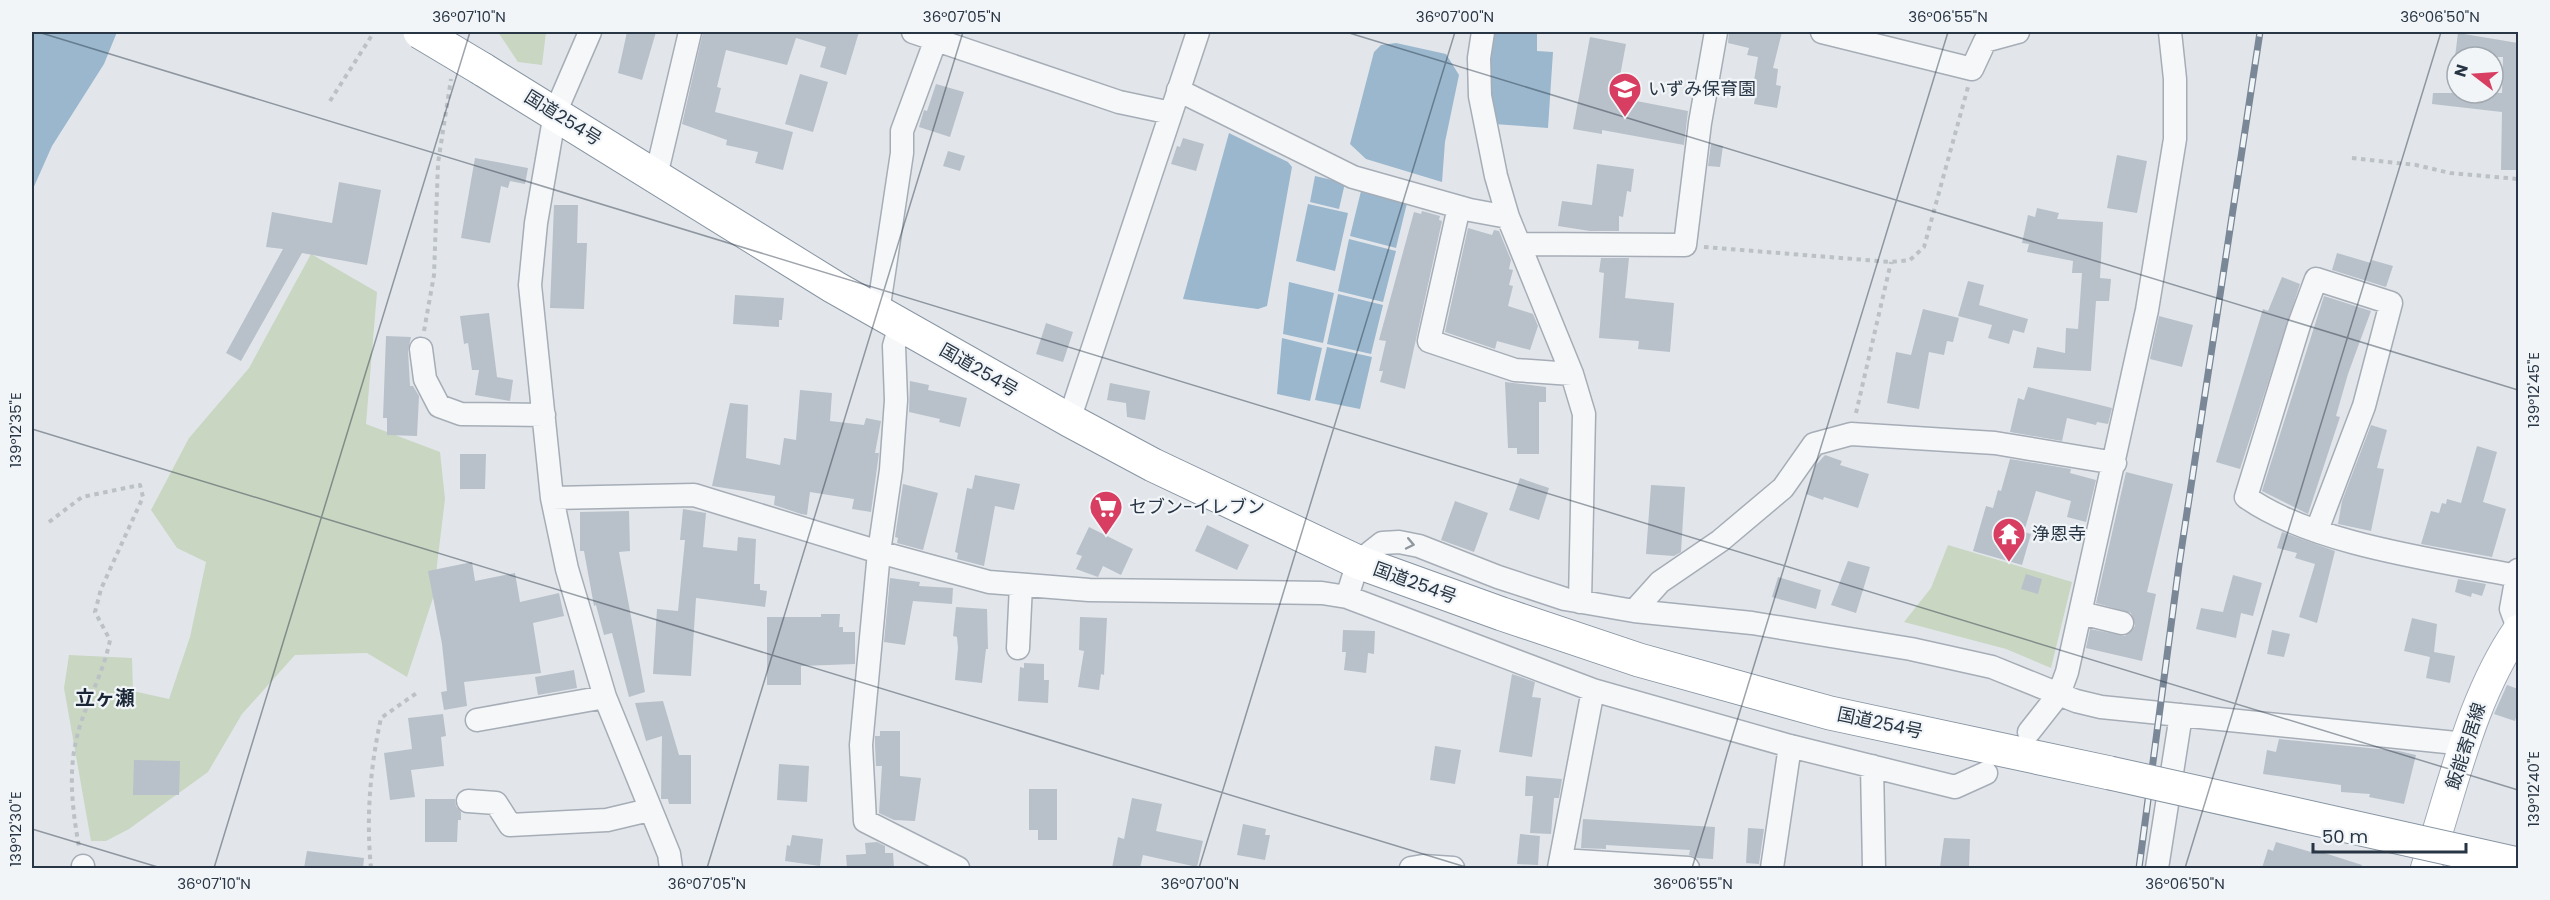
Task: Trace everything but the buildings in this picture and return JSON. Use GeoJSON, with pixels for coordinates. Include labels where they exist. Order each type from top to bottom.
{"type":"FeatureCollection","features":[{"type":"Feature","properties":{"kind":"highway","name":"国道254号"},"geometry":{"type":"LineString","coordinates":[[420,32],[467,72],[555,113],[889,318],[1068,420],[1154,465],[1358,562],[1502,614],[1640,660],[1830,713],[2518,864]]}},
{"type":"Feature","properties":{"kind":"main road","name":"飯能寄居線"},"geometry":{"type":"LineString","coordinates":[[2426,868],[2482,695],[2501,654],[2518,629]]}},
{"type":"Feature","properties":{"kind":"street"},"geometry":{"type":"LineString","coordinates":[[590,32],[555,113],[536,224],[531,285],[552,498],[567,569],[605,697],[649,810],[669,854],[671,868]]}},
{"type":"Feature","properties":{"kind":"street"},"geometry":{"type":"LineString","coordinates":[[656,176],[690,32]]}},
{"type":"Feature","properties":{"kind":"street"},"geometry":{"type":"LineString","coordinates":[[913,32],[936,39],[967,40],[1119,102],[1171,113]]}},
{"type":"Feature","properties":{"kind":"street"},"geometry":{"type":"LineString","coordinates":[[1068,420],[1198,32]]}},
{"type":"Feature","properties":{"kind":"street"},"geometry":{"type":"LineString","coordinates":[[1483,32],[1479,57],[1480,96],[1487,140],[1508,218],[1572,375],[1584,414],[1581,602]]}},
{"type":"Feature","properties":{"kind":"street"},"geometry":{"type":"LineString","coordinates":[[1520,243],[1685,245],[1700,123],[1716,32]]}},
{"type":"Feature","properties":{"kind":"street"},"geometry":{"type":"LineString","coordinates":[[1822,32],[1972,69],[1985,41],[2018,32]]}},
{"type":"Feature","properties":{"kind":"street"},"geometry":{"type":"LineString","coordinates":[[2029,732],[2059,694],[2067,672],[2147,310],[2175,139],[2175,79],[2170,32]]}},
{"type":"Feature","properties":{"kind":"street"},"geometry":{"type":"LineString","coordinates":[[936,39],[902,131],[889,318],[894,346],[896,400],[891,470],[879,552],[861,746],[865,821],[957,868]]}},
{"type":"Feature","properties":{"kind":"street"},"geometry":{"type":"LineString","coordinates":[[1178,90],[1353,177],[1459,207],[1508,218]]}},
{"type":"Feature","properties":{"kind":"street"},"geometry":{"type":"LineString","coordinates":[[1459,207],[1429,341],[1515,370],[1572,375]]}},
{"type":"Feature","properties":{"kind":"street"},"geometry":{"type":"LineString","coordinates":[[2317,530],[2364,406],[2391,303],[2316,279],[2299,325],[2246,497],[2263,509],[2317,530],[2369,546],[2518,573],[2511,609],[2518,629]]}},
{"type":"Feature","properties":{"kind":"street"},"geometry":{"type":"LineString","coordinates":[[421,349],[425,379],[439,406],[461,414],[544,415]]}},
{"type":"Feature","properties":{"kind":"street"},"geometry":{"type":"LineString","coordinates":[[1634,611],[1660,582],[1720,541],[1783,488],[1814,444],[1851,434],[1995,443],[2115,463]]}},
{"type":"Feature","properties":{"kind":"street"},"geometry":{"type":"LineString","coordinates":[[552,498],[694,495],[879,552],[989,582],[1089,590],[1322,593],[1347,597],[1593,690],[1790,746],[1955,787],[1986,773]]}},
{"type":"Feature","properties":{"kind":"street"},"geometry":{"type":"LineString","coordinates":[[1347,597],[1358,562],[1382,543],[1399,542],[1419,546],[1498,577],[1581,602],[1634,611],[1752,622],[1911,649],[1992,667],[2059,694],[2101,707],[2466,744]]}},
{"type":"Feature","properties":{"kind":"street"},"geometry":{"type":"LineString","coordinates":[[1018,648],[1021,585]]}},
{"type":"Feature","properties":{"kind":"street"},"geometry":{"type":"LineString","coordinates":[[2081,613],[2122,622]]}},
{"type":"Feature","properties":{"kind":"street"},"geometry":{"type":"LineString","coordinates":[[1593,690],[1560,864],[1688,868]]}},
{"type":"Feature","properties":{"kind":"street"},"geometry":{"type":"LineString","coordinates":[[477,720],[605,697]]}},
{"type":"Feature","properties":{"kind":"street"},"geometry":{"type":"LineString","coordinates":[[2157,868],[2181,715]]}},
{"type":"Feature","properties":{"kind":"street"},"geometry":{"type":"LineString","coordinates":[[1772,868],[1790,746]]}},
{"type":"Feature","properties":{"kind":"street"},"geometry":{"type":"LineString","coordinates":[[1872,766],[1874,868]]}},
{"type":"Feature","properties":{"kind":"street"},"geometry":{"type":"LineString","coordinates":[[468,801],[496,803],[510,825],[607,820],[649,810]]}},
{"type":"Feature","properties":{"kind":"street"},"geometry":{"type":"LineString","coordinates":[[1411,868],[1423,866],[1453,868]]}},
{"type":"Feature","properties":{"kind":"path"},"geometry":{"type":"LineString","coordinates":[[330,101],[374,32]]}},
{"type":"Feature","properties":{"kind":"path"},"geometry":{"type":"LineString","coordinates":[[1685,245],[1891,262],[1910,260],[1924,247],[1972,69]]}},
{"type":"Feature","properties":{"kind":"path"},"geometry":{"type":"LineString","coordinates":[[421,349],[434,275],[438,163],[467,72]]}},
{"type":"Feature","properties":{"kind":"path"},"geometry":{"type":"LineString","coordinates":[[2352,158],[2416,165],[2450,173],[2518,179]]}},
{"type":"Feature","properties":{"kind":"path"},"geometry":{"type":"LineString","coordinates":[[1851,434],[1891,262]]}},
{"type":"Feature","properties":{"kind":"path"},"geometry":{"type":"LineString","coordinates":[[49,522],[82,497],[140,485],[143,497],[101,590],[95,612],[110,639],[105,666],[75,741],[71,802],[83,867]]}},
{"type":"Feature","properties":{"kind":"path"},"geometry":{"type":"LineString","coordinates":[[371,868],[367,832],[373,752],[381,718],[418,692]]}},
{"type":"Feature","properties":{"kind":"green space"},"geometry":{"type":"Polygon","coordinates":[[[498,32],[546,32],[542,65],[518,62],[498,32]]]}},
{"type":"Feature","properties":{"kind":"green space"},"geometry":{"type":"Polygon","coordinates":[[[311,254],[377,292],[366,424],[440,452],[445,499],[433,598],[407,677],[367,653],[295,655],[242,714],[208,772],[129,829],[106,841],[91,841],[64,688],[69,655],[132,658],[133,691],[169,699],[190,637],[206,562],[177,548],[151,510],[189,438],[249,368],[311,254]]]}},
{"type":"Feature","properties":{"kind":"green space"},"geometry":{"type":"Polygon","coordinates":[[[1948,545],[2072,582],[2051,668],[2006,649],[1904,622],[1931,588],[1948,545]]]}},
{"type":"Feature","properties":{"kind":"water"},"geometry":{"type":"Polygon","coordinates":[[[32,32],[117,32],[104,64],[52,146],[32,191],[32,32]]]}},
{"type":"Feature","properties":{"kind":"water"},"geometry":{"type":"Polygon","coordinates":[[[1494,32],[1537,32],[1537,51],[1553,52],[1548,128],[1494,124],[1487,94],[1494,32]]]}},
{"type":"Feature","properties":{"kind":"water"},"geometry":{"type":"Polygon","coordinates":[[[1396,43],[1446,54],[1459,75],[1445,142],[1442,182],[1366,159],[1350,144],[1374,52],[1381,45],[1396,43]]]}},
{"type":"Feature","properties":{"kind":"water"},"geometry":{"type":"Polygon","coordinates":[[[1229,133],[1288,162],[1292,167],[1267,306],[1258,309],[1183,299],[1229,133]]]}},
{"type":"Feature","properties":{"kind":"water"},"geometry":{"type":"Polygon","coordinates":[[[1315,176],[1345,183],[1339,209],[1310,202],[1315,176]]]}},
{"type":"Feature","properties":{"kind":"water"},"geometry":{"type":"Polygon","coordinates":[[[1362,187],[1408,199],[1396,248],[1350,236],[1362,187]]]}},
{"type":"Feature","properties":{"kind":"water"},"geometry":{"type":"Polygon","coordinates":[[[1308,204],[1348,213],[1335,271],[1296,261],[1308,204]]]}},
{"type":"Feature","properties":{"kind":"water"},"geometry":{"type":"Polygon","coordinates":[[[1349,239],[1396,251],[1383,302],[1338,291],[1349,239]]]}},
{"type":"Feature","properties":{"kind":"water"},"geometry":{"type":"Polygon","coordinates":[[[1289,282],[1334,293],[1323,343],[1283,334],[1289,282]]]}},
{"type":"Feature","properties":{"kind":"water"},"geometry":{"type":"Polygon","coordinates":[[[1338,294],[1383,305],[1371,354],[1327,344],[1338,294]]]}},
{"type":"Feature","properties":{"kind":"water"},"geometry":{"type":"Polygon","coordinates":[[[1282,338],[1322,348],[1310,401],[1277,394],[1282,338]]]}},
{"type":"Feature","properties":{"kind":"water"},"geometry":{"type":"Polygon","coordinates":[[[1327,347],[1372,357],[1360,409],[1315,400],[1327,347]]]}},
{"type":"Feature","properties":{"kind":"railway"},"geometry":{"type":"LineString","coordinates":[[2139,868],[2179,565],[2260,32]]}},
{"type":"Feature","properties":{"kind":"place","name":"いずみ保育園"},"geometry":{"type":"Point","coordinates":[1625,118]}},
{"type":"Feature","properties":{"kind":"place","name":"セブン-イレブン"},"geometry":{"type":"Point","coordinates":[1106,536]}},
{"type":"Feature","properties":{"kind":"place","name":"浄恩寺"},"geometry":{"type":"Point","coordinates":[2009,563]}},
{"type":"Feature","properties":{"kind":"district","name":"立ヶ瀬"},"geometry":{"type":"Point","coordinates":[105,698]}}]}
